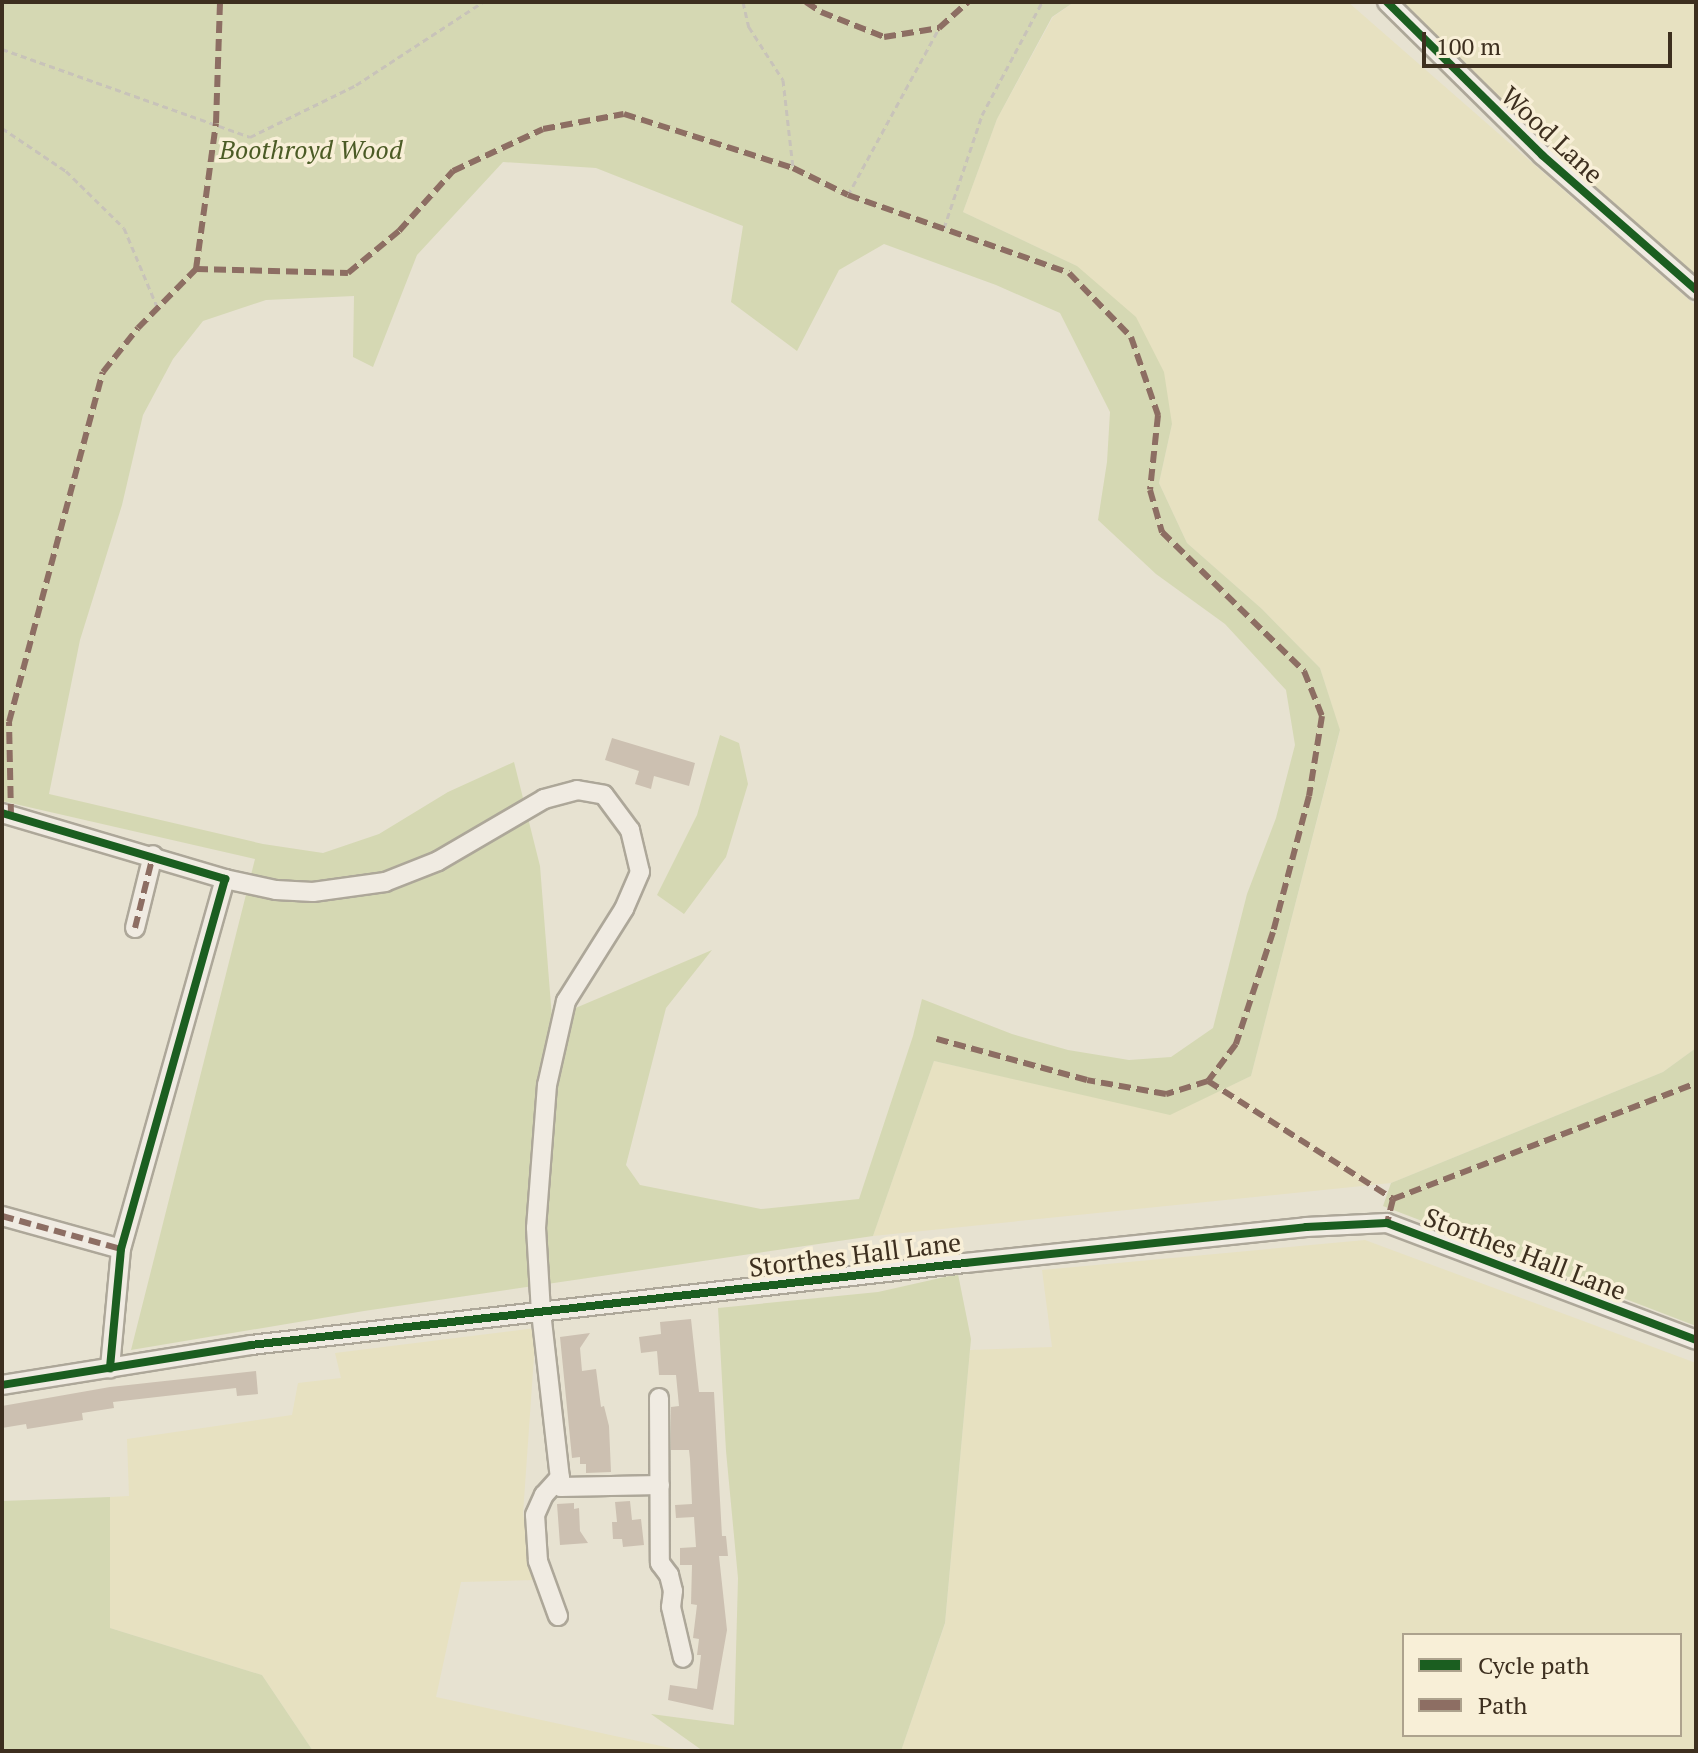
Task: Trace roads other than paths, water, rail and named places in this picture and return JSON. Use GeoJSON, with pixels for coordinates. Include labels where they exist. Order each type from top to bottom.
{"type":"FeatureCollection","features":[{"type":"Feature","properties":{"kind":"street","name":"Wood Lane"},"geometry":{"type":"LineString","coordinates":[[1387,2],[1542,155],[1696,290]]}},
{"type":"Feature","properties":{"kind":"street"},"geometry":{"type":"LineString","coordinates":[[2,813],[153,855],[225,879],[276,890],[313,892],[385,882],[438,861],[544,799],[577,790],[604,795],[630,830],[640,872],[624,909],[566,1001],[547,1085],[536,1228],[541,1312],[561,1487],[660,1485]]}},
{"type":"Feature","properties":{"kind":"street"},"geometry":{"type":"LineString","coordinates":[[135,928],[153,855]]}},
{"type":"Feature","properties":{"kind":"street"},"geometry":{"type":"LineString","coordinates":[[110,1368],[121,1249],[225,879]]}},
{"type":"Feature","properties":{"kind":"street"},"geometry":{"type":"LineString","coordinates":[[2,1216],[121,1249]]}},
{"type":"Feature","properties":{"kind":"street","name":"Storthes Hall Lane"},"geometry":{"type":"LineString","coordinates":[[2,1385],[251,1345],[1089,1250],[1306,1227],[1387,1223],[1696,1340]]}},
{"type":"Feature","properties":{"kind":"street"},"geometry":{"type":"LineString","coordinates":[[659,1398],[660,1563],[669,1575],[673,1591],[671,1607],[683,1658]]}},
{"type":"Feature","properties":{"kind":"street"},"geometry":{"type":"LineString","coordinates":[[558,1616],[538,1561],[535,1515],[544,1495],[560,1477]]}},
{"type":"Feature","properties":{"kind":"park label","name":"Boothroyd Wood"},"geometry":{"type":"Point","coordinates":[311,150]}}]}
